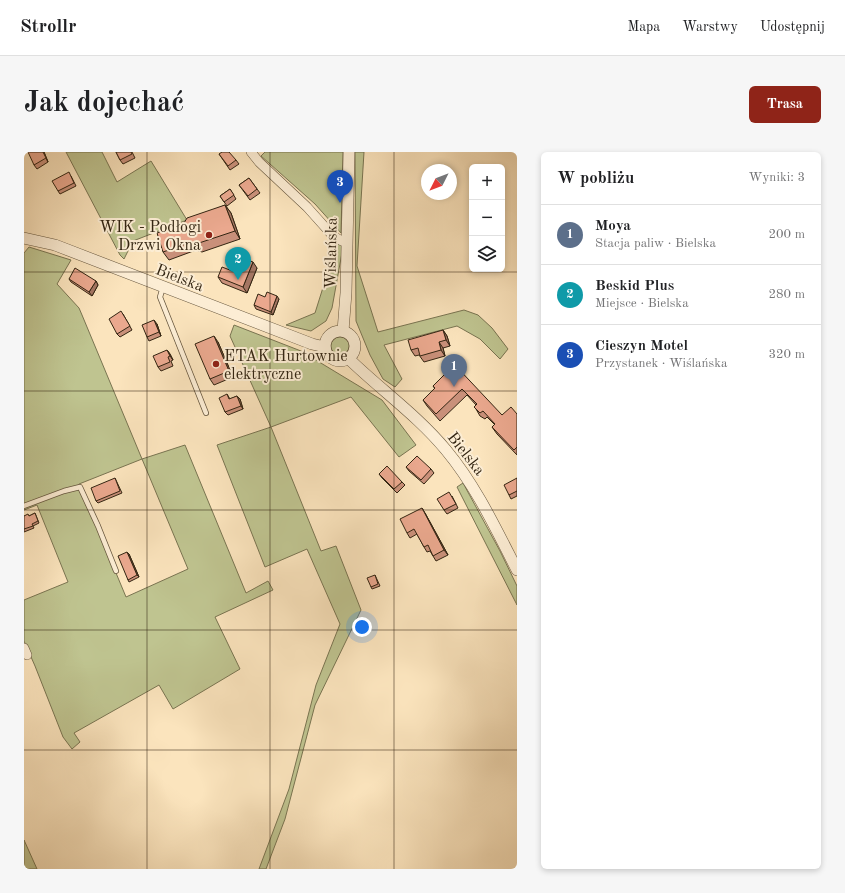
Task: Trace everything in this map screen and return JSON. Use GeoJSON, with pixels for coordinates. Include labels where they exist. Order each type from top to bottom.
{"type":"FeatureCollection","features":[{"type":"Feature","properties":{"kind":"street"},"geometry":{"type":"LineString","coordinates":[[251,152],[259,162],[307,207],[333,236],[342,241],[347,241]]}},
{"type":"Feature","properties":{"kind":"street","name":"Wiślańska"},"geometry":{"type":"LineString","coordinates":[[343,331],[349,152]]}},
{"type":"Feature","properties":{"kind":"street","name":"Bielska"},"geometry":{"type":"LineString","coordinates":[[24,238],[55,245],[312,344],[325,347]]}},
{"type":"Feature","properties":{"kind":"street"},"geometry":{"type":"LineString","coordinates":[[343,331],[352,336],[355,351],[349,359],[340,362],[331,359],[328,356],[325,343],[334,332],[343,331]]}},
{"type":"Feature","properties":{"kind":"street","name":"Bielska"},"geometry":{"type":"LineString","coordinates":[[349,359],[424,426],[446,450],[474,489],[493,522],[517,570]]}},
{"type":"Feature","properties":{"kind":"lane"},"geometry":{"type":"LineString","coordinates":[[163,287],[160,297],[206,413]]}},
{"type":"Feature","properties":{"kind":"lane"},"geometry":{"type":"LineString","coordinates":[[24,506],[64,491],[80,487],[116,571]]}},
{"type":"Feature","properties":{"kind":"green space"},"geometry":{"type":"Polygon","coordinates":[[[66,152],[102,152],[117,182],[151,161],[187,220],[133,241],[124,259],[120,255],[66,152]]]}},
{"type":"Feature","properties":{"kind":"green space"},"geometry":{"type":"Polygon","coordinates":[[[265,152],[343,152],[341,233],[315,204],[261,156],[265,152]]]}},
{"type":"Feature","properties":{"kind":"green space"},"geometry":{"type":"Polygon","coordinates":[[[355,152],[364,152],[357,266],[378,332],[464,310],[478,315],[492,328],[508,349],[500,359],[480,339],[457,326],[384,345],[402,379],[395,387],[383,379],[370,355],[356,321],[355,152]]]}},
{"type":"Feature","properties":{"kind":"green space"},"geometry":{"type":"Polygon","coordinates":[[[337,243],[343,247],[332,308],[326,321],[311,331],[286,325],[315,313],[337,243]]]}},
{"type":"Feature","properties":{"kind":"green space"},"geometry":{"type":"Polygon","coordinates":[[[29,247],[71,260],[57,284],[79,308],[142,459],[185,445],[246,593],[268,581],[273,590],[215,617],[240,669],[173,709],[159,685],[74,733],[80,742],[72,749],[63,737],[24,641],[24,600],[68,582],[37,505],[24,510],[24,253],[29,247]],[[142,459],[79,484],[126,597],[188,569],[142,459]]]}},
{"type":"Feature","properties":{"kind":"green space"},"geometry":{"type":"Polygon","coordinates":[[[234,325],[301,351],[382,400],[416,445],[399,457],[351,397],[271,427],[230,336],[234,325]]]}},
{"type":"Feature","properties":{"kind":"green space"},"geometry":{"type":"Polygon","coordinates":[[[340,337],[346,340],[349,346],[346,352],[340,355],[334,352],[331,346],[334,340],[340,337]]]}},
{"type":"Feature","properties":{"kind":"green space"},"geometry":{"type":"Polygon","coordinates":[[[271,427],[321,551],[336,546],[361,610],[315,705],[285,819],[266,869],[259,869],[289,789],[316,685],[340,624],[307,549],[265,567],[217,445],[271,427]]]}},
{"type":"Feature","properties":{"kind":"green space"},"geometry":{"type":"Polygon","coordinates":[[[463,483],[517,586],[517,605],[457,487],[463,483]]]}},
{"type":"Feature","properties":{"kind":"green space"},"geometry":{"type":"Polygon","coordinates":[[[24,840],[37,869],[24,869],[24,840]]]}},
{"type":"Feature","properties":{"kind":"building"},"geometry":{"type":"Polygon","coordinates":[[[28,152],[43,152],[46,158],[34,165],[28,152]]]}},
{"type":"Feature","properties":{"kind":"building"},"geometry":{"type":"Polygon","coordinates":[[[116,152],[131,152],[132,154],[120,160],[116,152]]]}},
{"type":"Feature","properties":{"kind":"building"},"geometry":{"type":"Polygon","coordinates":[[[222,152],[229,152],[236,160],[228,166],[219,154],[222,152]]]}},
{"type":"Feature","properties":{"kind":"building"},"geometry":{"type":"Polygon","coordinates":[[[69,172],[74,183],[58,191],[52,181],[69,172]]]}},
{"type":"Feature","properties":{"kind":"building"},"geometry":{"type":"Polygon","coordinates":[[[249,178],[257,189],[248,196],[239,185],[249,178]]]}},
{"type":"Feature","properties":{"kind":"building"},"geometry":{"type":"Polygon","coordinates":[[[230,189],[234,195],[224,202],[220,196],[230,189]]]}},
{"type":"Feature","properties":{"kind":"building"},"geometry":{"type":"Polygon","coordinates":[[[225,205],[235,231],[196,244],[191,242],[163,252],[157,233],[184,223],[187,218],[225,205]]]}},
{"type":"Feature","properties":{"kind":"building"},"geometry":{"type":"Polygon","coordinates":[[[240,257],[253,262],[243,287],[218,277],[222,267],[235,272],[240,257]]]}},
{"type":"Feature","properties":{"kind":"building"},"geometry":{"type":"Polygon","coordinates":[[[75,268],[96,281],[89,292],[69,279],[75,268]]]}},
{"type":"Feature","properties":{"kind":"building"},"geometry":{"type":"Polygon","coordinates":[[[267,292],[277,296],[271,312],[254,305],[258,294],[265,297],[267,292]]]}},
{"type":"Feature","properties":{"kind":"building"},"geometry":{"type":"Polygon","coordinates":[[[121,311],[130,326],[117,334],[109,319],[121,311]]]}},
{"type":"Feature","properties":{"kind":"building"},"geometry":{"type":"Polygon","coordinates":[[[154,320],[159,332],[147,337],[142,325],[154,320]]]}},
{"type":"Feature","properties":{"kind":"building"},"geometry":{"type":"Polygon","coordinates":[[[443,330],[446,340],[439,342],[441,350],[420,356],[418,348],[411,350],[408,340],[443,330]]]}},
{"type":"Feature","properties":{"kind":"building","name":"ETAK Hurtownie elektryczne"},"geometry":{"type":"Polygon","coordinates":[[[214,336],[229,371],[210,379],[195,344],[214,336]]]}},
{"type":"Feature","properties":{"kind":"building"},"geometry":{"type":"Polygon","coordinates":[[[167,350],[170,356],[168,357],[170,362],[158,367],[153,356],[167,350]]]}},
{"type":"Feature","properties":{"kind":"building"},"geometry":{"type":"Polygon","coordinates":[[[454,364],[502,415],[511,407],[517,414],[517,447],[514,450],[492,427],[495,424],[483,411],[480,413],[474,407],[477,404],[462,389],[436,414],[423,400],[435,388],[433,386],[445,374],[444,373],[454,364]]]}},
{"type":"Feature","properties":{"kind":"building"},"geometry":{"type":"Polygon","coordinates":[[[227,394],[229,399],[237,396],[241,406],[225,412],[219,398],[227,394]]]}},
{"type":"Feature","properties":{"kind":"building"},"geometry":{"type":"Polygon","coordinates":[[[417,456],[431,469],[421,480],[406,467],[417,456]]]}},
{"type":"Feature","properties":{"kind":"building"},"geometry":{"type":"Polygon","coordinates":[[[387,466],[402,482],[394,489],[379,474],[387,466]]]}},
{"type":"Feature","properties":{"kind":"building"},"geometry":{"type":"Polygon","coordinates":[[[115,478],[120,491],[96,501],[91,488],[115,478]]]}},
{"type":"Feature","properties":{"kind":"building"},"geometry":{"type":"Polygon","coordinates":[[[517,478],[517,491],[509,495],[504,485],[517,478]]]}},
{"type":"Feature","properties":{"kind":"building"},"geometry":{"type":"Polygon","coordinates":[[[449,492],[456,504],[444,510],[437,499],[449,492]]]}},
{"type":"Feature","properties":{"kind":"building"},"geometry":{"type":"Polygon","coordinates":[[[422,508],[444,550],[433,556],[428,545],[424,547],[414,529],[407,533],[400,519],[422,508]]]}},
{"type":"Feature","properties":{"kind":"building"},"geometry":{"type":"Polygon","coordinates":[[[35,513],[38,521],[32,524],[33,526],[24,529],[24,516],[28,514],[29,516],[35,513]]]}},
{"type":"Feature","properties":{"kind":"building"},"geometry":{"type":"Polygon","coordinates":[[[127,552],[137,575],[128,580],[118,556],[127,552]]]}},
{"type":"Feature","properties":{"kind":"building"},"geometry":{"type":"Polygon","coordinates":[[[375,575],[378,584],[371,587],[367,578],[375,575]]]}},
{"type":"Feature","properties":{"kind":"place","name":"Cieszyn Motel"},"geometry":{"type":"Point","coordinates":[340,203]}},
{"type":"Feature","properties":{"kind":"place","name":"WIK - Podłogi Drzwi Okna"},"geometry":{"type":"Point","coordinates":[209,235]}},
{"type":"Feature","properties":{"kind":"place","name":"Beskid Plus"},"geometry":{"type":"Point","coordinates":[238,280]}},
{"type":"Feature","properties":{"kind":"place","name":"ETAK Hurtownie elektryczne"},"geometry":{"type":"Point","coordinates":[216,364]}},
{"type":"Feature","properties":{"kind":"place","name":"Moya"},"geometry":{"type":"Point","coordinates":[454,387]}}]}
